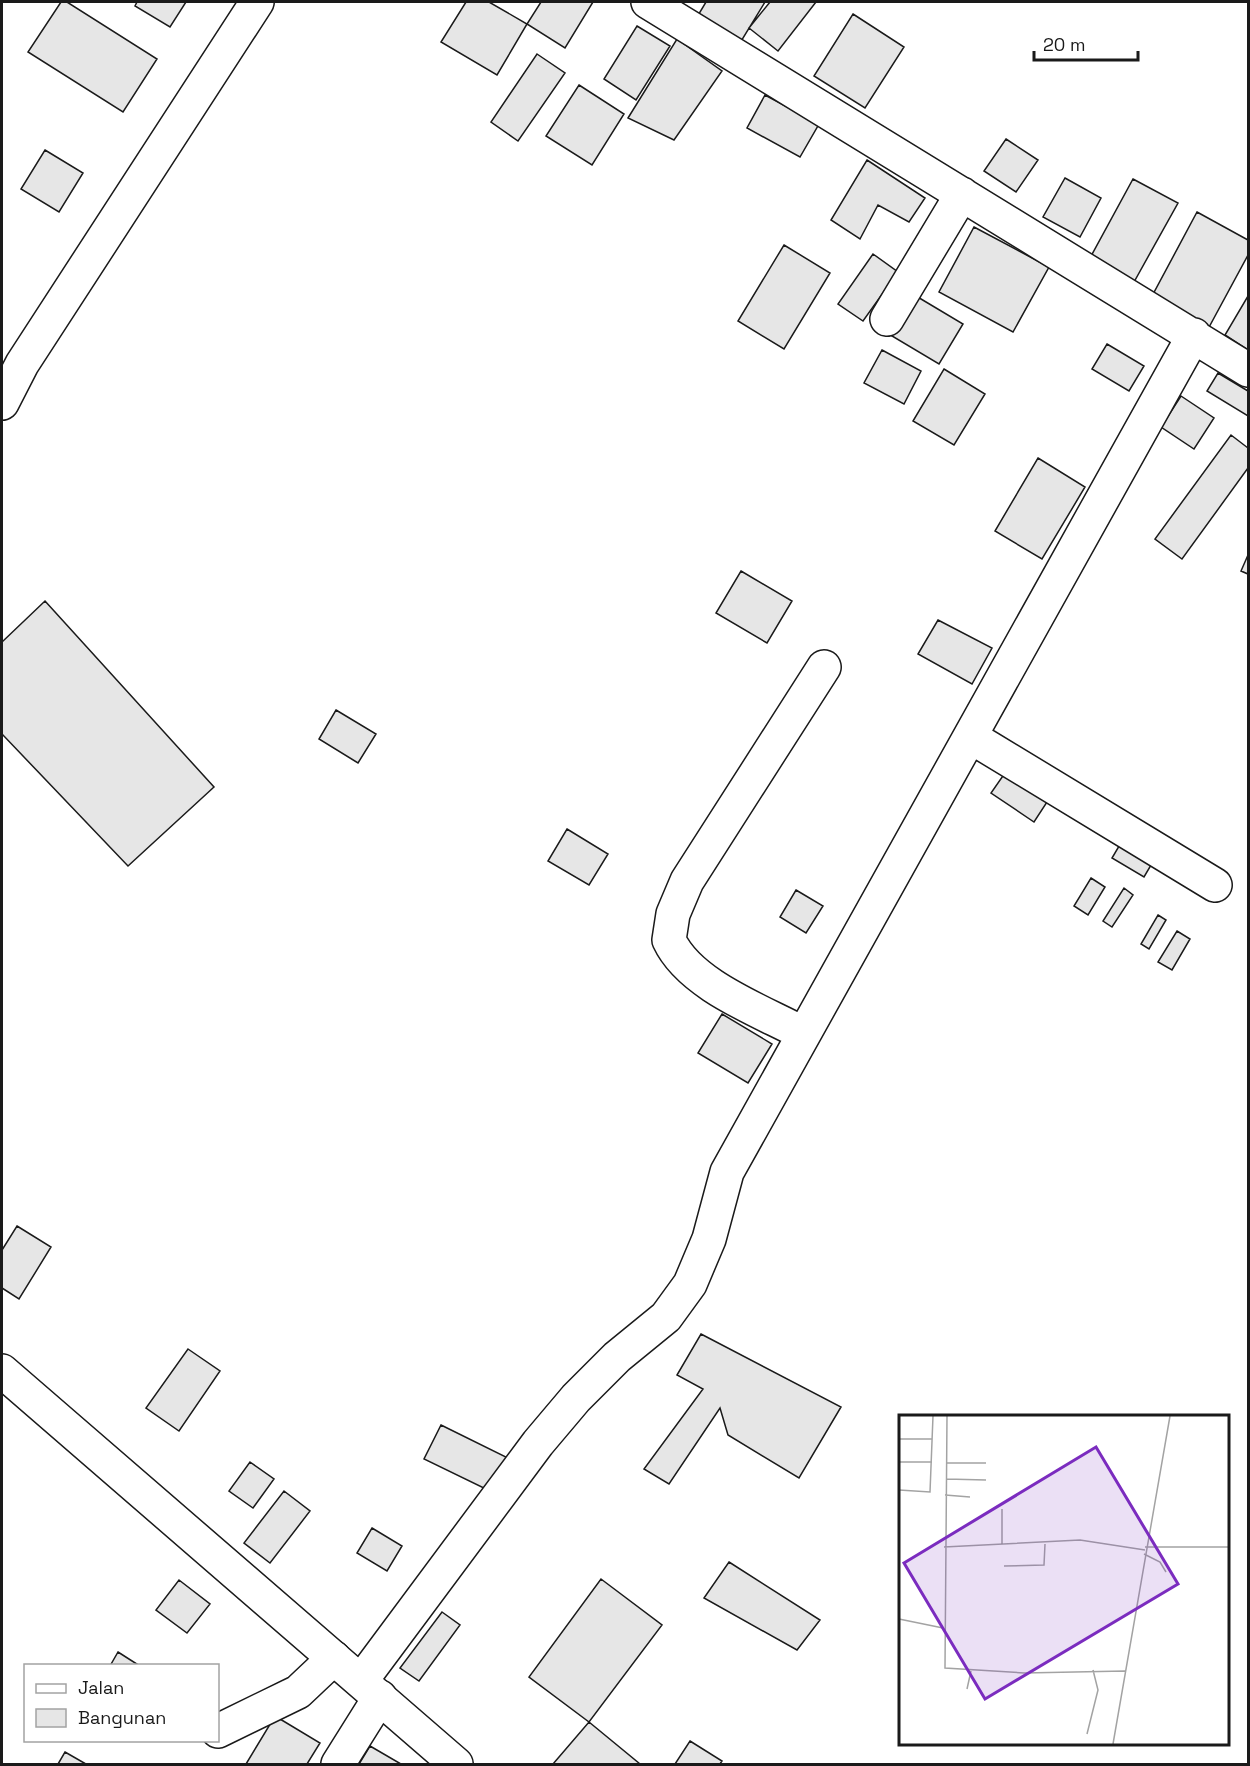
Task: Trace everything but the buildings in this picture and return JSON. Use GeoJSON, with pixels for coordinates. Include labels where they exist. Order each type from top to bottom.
{"type":"FeatureCollection","features":[{"type":"Feature","properties":{"kind":"street"},"geometry":{"type":"LineString","coordinates":[[651,2],[1248,370]]}},
{"type":"Feature","properties":{"kind":"street"},"geometry":{"type":"LineString","coordinates":[[2,403],[22,364],[244,6]]}},
{"type":"Feature","properties":{"kind":"street"},"geometry":{"type":"LineString","coordinates":[[886,319],[962,194]]}},
{"type":"Feature","properties":{"kind":"street"},"geometry":{"type":"LineString","coordinates":[[338,1764],[370,1689],[538,1443],[584,1390],[618,1357],[666,1317],[690,1284],[710,1239],[727,1172],[802,1033],[971,737],[1194,335]]}},
{"type":"Feature","properties":{"kind":"street"},"geometry":{"type":"LineString","coordinates":[[802,1033],[702,978],[683,963],[669,940],[673,914],[687,881],[824,667]]}},
{"type":"Feature","properties":{"kind":"street"},"geometry":{"type":"LineString","coordinates":[[971,737],[1215,885]]}},
{"type":"Feature","properties":{"kind":"street"},"geometry":{"type":"LineString","coordinates":[[2,1371],[456,1764]]}},
{"type":"Feature","properties":{"kind":"street"},"geometry":{"type":"LineString","coordinates":[[219,1731],[298,1692],[334,1658]]}}]}
